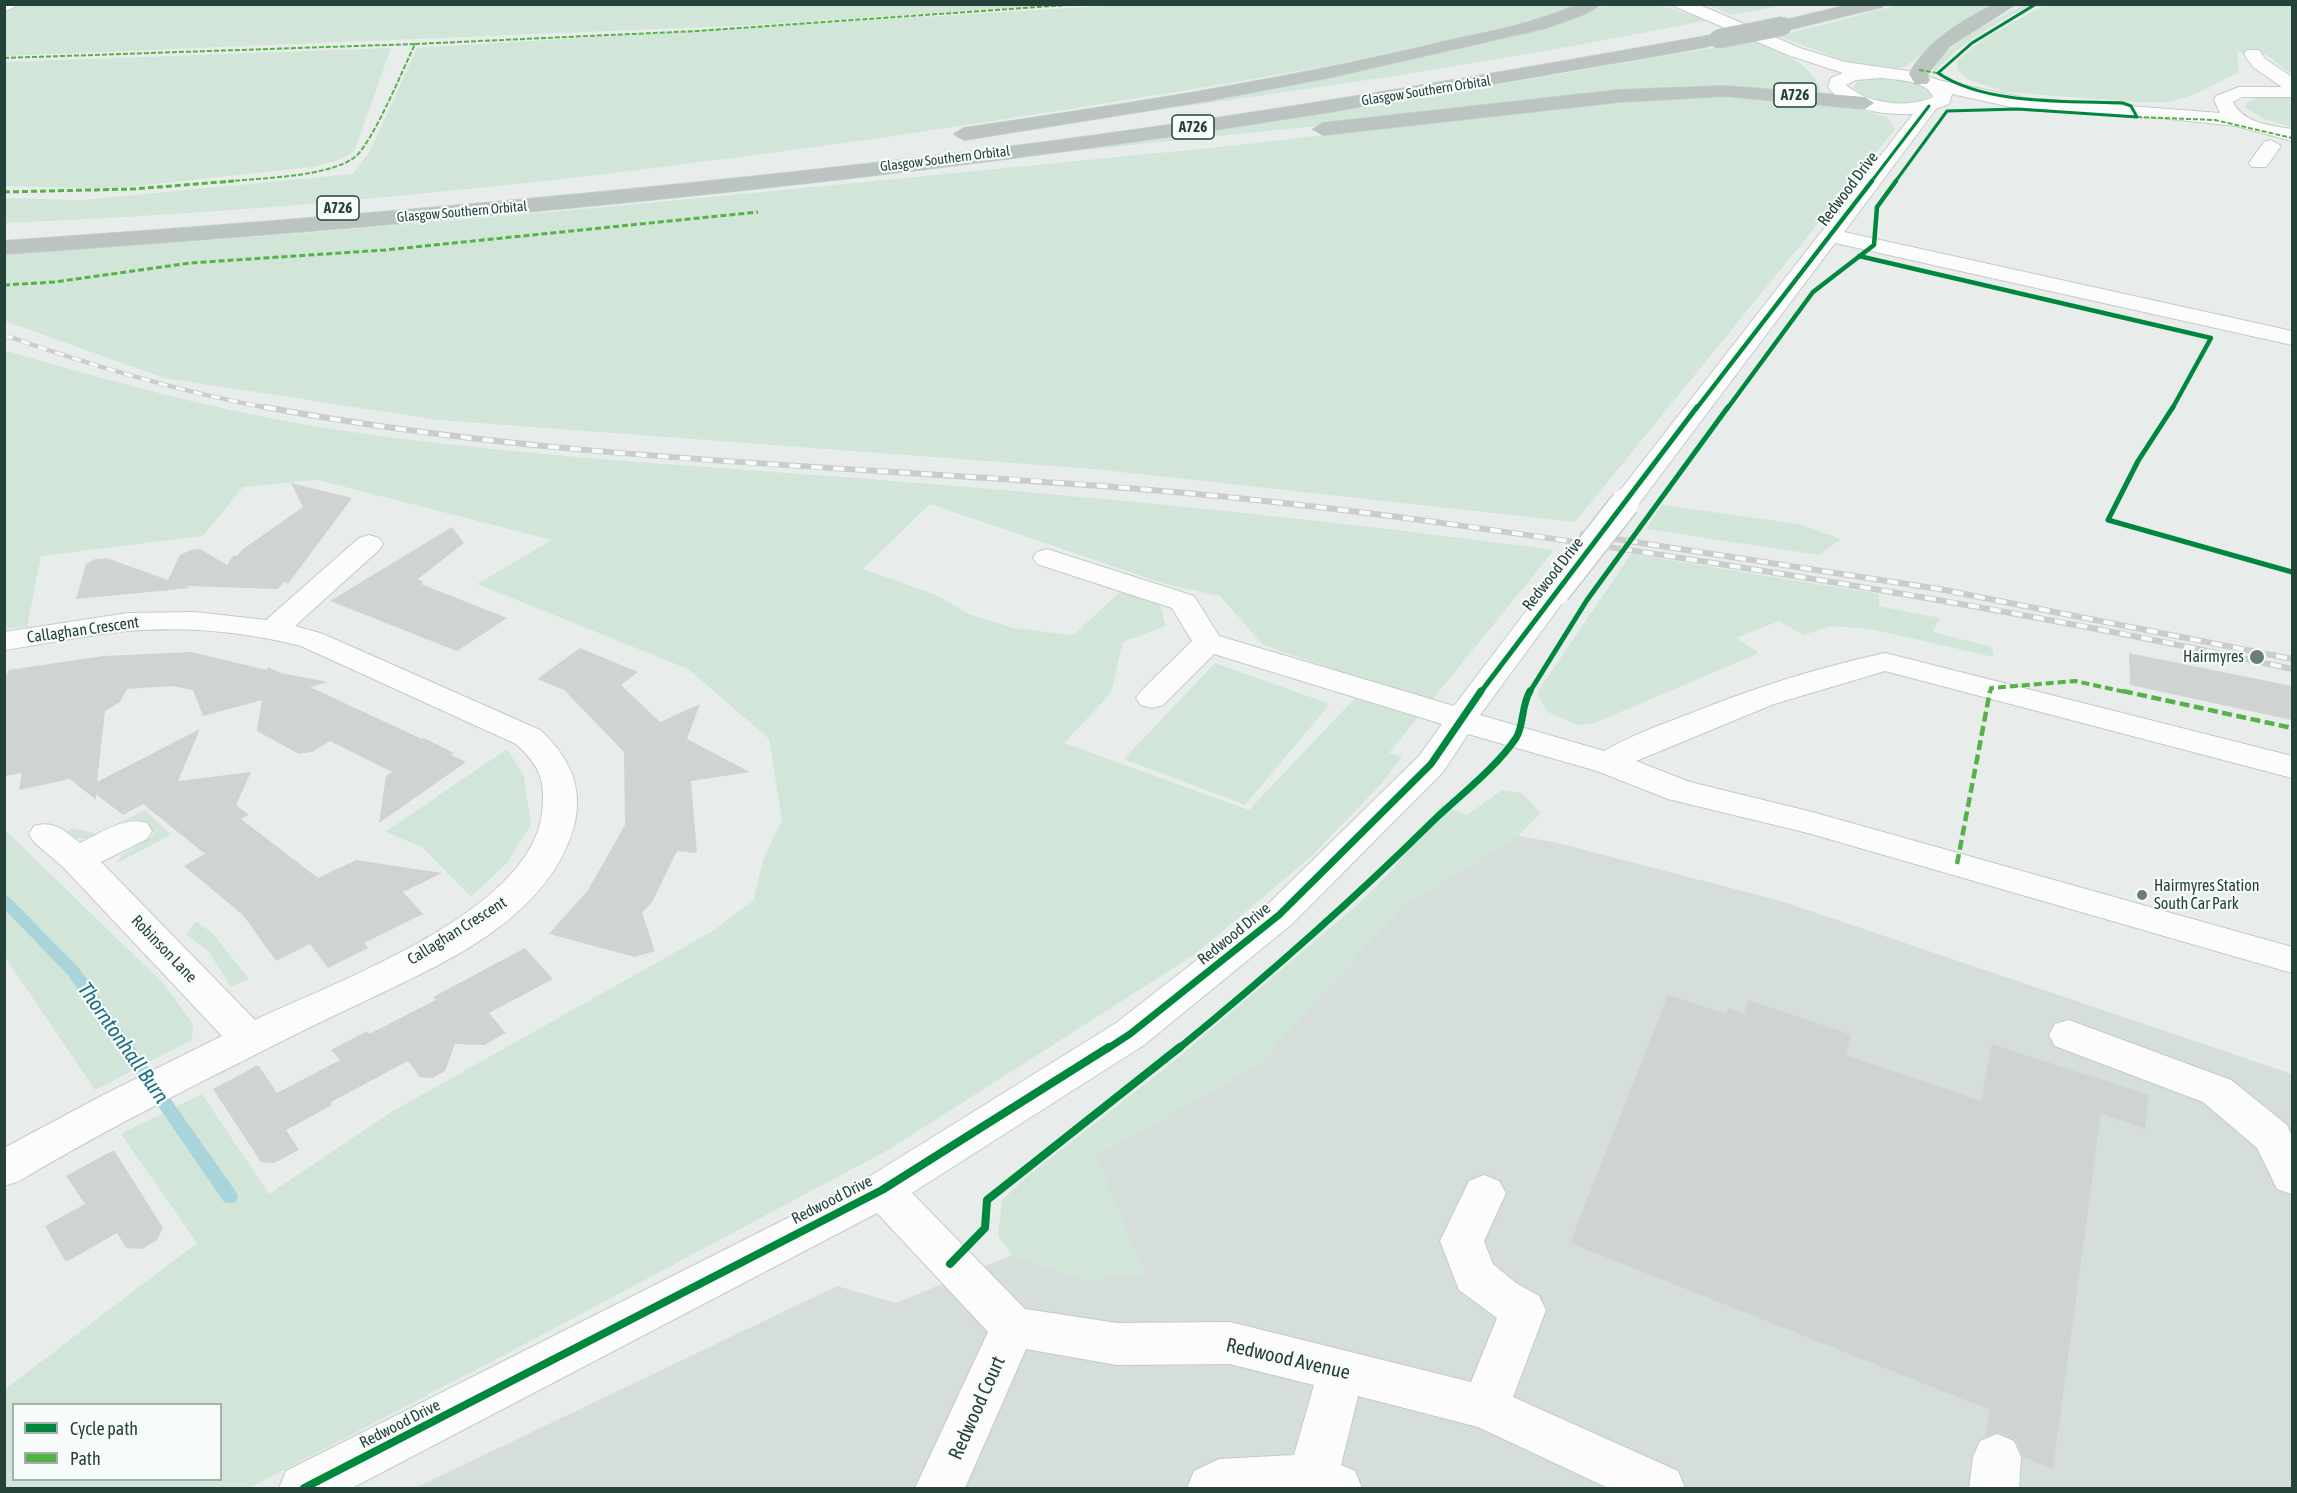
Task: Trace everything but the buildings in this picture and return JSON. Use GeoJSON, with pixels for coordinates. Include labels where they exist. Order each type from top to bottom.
{"type":"FeatureCollection","features":[{"type":"Feature","properties":{"kind":"highway","name":"A726"},"geometry":{"type":"LineString","coordinates":[[941,138],[1118,110],[1395,59],[1542,23],[1594,4]]}},
{"type":"Feature","properties":{"kind":"highway","name":"Glasgow Southern Orbital"},"geometry":{"type":"LineString","coordinates":[[4,230],[392,204],[760,174],[1167,117],[1473,70],[1696,31],[1821,4]]}},
{"type":"Feature","properties":{"kind":"highway","name":"Glasgow Southern Orbital"},"geometry":{"type":"LineString","coordinates":[[4,248],[282,229],[760,174],[1172,130],[1486,81],[1718,39],[1876,4]]}},
{"type":"Feature","properties":{"kind":"highway"},"geometry":{"type":"LineString","coordinates":[[1930,94],[1918,74],[1930,55],[1977,20],[2008,4]]}},
{"type":"Feature","properties":{"kind":"highway","name":"A726"},"geometry":{"type":"LineString","coordinates":[[1301,131],[1619,96],[1725,91],[1872,105]]}},
{"type":"Feature","properties":{"kind":"highway","name":"A726"},"geometry":{"type":"LineString","coordinates":[[760,174],[944,168],[1278,134]]}},
{"type":"Feature","properties":{"kind":"highway","name":"A726"},"geometry":{"type":"LineString","coordinates":[[760,174],[823,157]]}},
{"type":"Feature","properties":{"kind":"street"},"geometry":{"type":"LineString","coordinates":[[4,7],[12,4]]}},
{"type":"Feature","properties":{"kind":"street"},"geometry":{"type":"LineString","coordinates":[[1677,4],[1696,8],[1801,55],[1843,67],[1881,73],[1930,94]]}},
{"type":"Feature","properties":{"kind":"street"},"geometry":{"type":"LineString","coordinates":[[1801,55],[1836,84],[1842,93],[1904,120],[1908,130]]}},
{"type":"Feature","properties":{"kind":"street"},"geometry":{"type":"LineString","coordinates":[[2271,146],[2266,136],[2228,112],[2231,96],[2256,59],[2292,85]]}},
{"type":"Feature","properties":{"kind":"street"},"geometry":{"type":"LineString","coordinates":[[1836,84],[1852,75],[1881,73]]}},
{"type":"Feature","properties":{"kind":"street"},"geometry":{"type":"LineString","coordinates":[[2160,112],[2231,96],[2292,92]]}},
{"type":"Feature","properties":{"kind":"street"},"geometry":{"type":"LineString","coordinates":[[1872,105],[1930,94],[2025,104],[2160,112],[2250,124],[2292,135]]}},
{"type":"Feature","properties":{"kind":"street","name":"Redwood Drive"},"geometry":{"type":"LineString","coordinates":[[304,1488],[882,1190],[1130,1034],[1279,915],[1431,764],[1461,719],[1556,591],[1830,235],[1908,130],[1930,94]]}},
{"type":"Feature","properties":{"kind":"street"},"geometry":{"type":"LineString","coordinates":[[2259,163],[2271,146],[2292,141]]}},
{"type":"Feature","properties":{"kind":"street"},"geometry":{"type":"LineString","coordinates":[[1830,235],[2292,338]]}},
{"type":"Feature","properties":{"kind":"street"},"geometry":{"type":"LineString","coordinates":[[273,630],[369,544]]}},
{"type":"Feature","properties":{"kind":"street"},"geometry":{"type":"LineString","coordinates":[[1047,558],[1183,602],[1208,642],[1461,719],[1488,730],[1609,763],[1680,791],[1812,823],[2292,960]]}},
{"type":"Feature","properties":{"kind":"street","name":"Callaghan Crescent"},"geometry":{"type":"LineString","coordinates":[[4,1169],[96,1116],[423,954],[480,921],[526,884],[549,850],[560,819],[559,779],[549,755],[528,737],[312,640],[273,630],[195,621],[128,622],[5,641]]}},
{"type":"Feature","properties":{"kind":"street"},"geometry":{"type":"LineString","coordinates":[[1152,698],[1208,642]]}},
{"type":"Feature","properties":{"kind":"street"},"geometry":{"type":"LineString","coordinates":[[1609,763],[1630,749],[1737,705],[1825,675],[1885,662],[2292,767]]}},
{"type":"Feature","properties":{"kind":"street"},"geometry":{"type":"LineString","coordinates":[[78,859],[135,831]]}},
{"type":"Feature","properties":{"kind":"street","name":"Robinson Lane"},"geometry":{"type":"LineString","coordinates":[[46,834],[78,859],[250,1040]]}},
{"type":"Feature","properties":{"kind":"street"},"geometry":{"type":"LineString","coordinates":[[2069,1035],[2217,1091],[2272,1137],[2292,1177]]}},
{"type":"Feature","properties":{"kind":"street"},"geometry":{"type":"LineString","coordinates":[[882,1190],[1013,1328]]}},
{"type":"Feature","properties":{"kind":"street"},"geometry":{"type":"LineString","coordinates":[[1484,1194],[1462,1241],[1475,1276],[1500,1297],[1523,1310],[1485,1407]]}},
{"type":"Feature","properties":{"kind":"street","name":"Redwood Avenue"},"geometry":{"type":"LineString","coordinates":[[1013,1328],[1117,1344],[1230,1342],[1485,1407],[1660,1488]]}},
{"type":"Feature","properties":{"kind":"street","name":"Redwood Court"},"geometry":{"type":"LineString","coordinates":[[940,1488],[1013,1328]]}},
{"type":"Feature","properties":{"kind":"street"},"geometry":{"type":"LineString","coordinates":[[1212,1488],[1219,1482],[1325,1483],[1341,1371]]}},
{"type":"Feature","properties":{"kind":"shaded area"},"geometry":{"type":"Polygon","coordinates":[[[1518,836],[1554,842],[1781,901],[2292,1074],[2292,1488],[415,1488],[837,1286],[896,1303],[1012,1255],[1085,1279],[1144,1273],[1095,1156],[1257,1065],[1403,905],[1518,836]]]}},
{"type":"Feature","properties":{"kind":"green space"},"geometry":{"type":"Polygon","coordinates":[[[21,4],[1056,5],[754,25],[5,56],[4,10],[21,4]]]}},
{"type":"Feature","properties":{"kind":"green space"},"geometry":{"type":"Polygon","coordinates":[[[1134,4],[1580,5],[1508,26],[1327,66],[1095,105],[824,146],[552,180],[415,194],[142,216],[5,223],[4,198],[82,200],[353,174],[370,151],[417,48],[1134,4]]]}},
{"type":"Feature","properties":{"kind":"green space"},"geometry":{"type":"Polygon","coordinates":[[[2025,4],[2032,5],[1981,33],[1937,70],[1933,70],[1941,59],[1962,40],[2025,4]]]}},
{"type":"Feature","properties":{"kind":"green space"},"geometry":{"type":"Polygon","coordinates":[[[1608,5],[1659,5],[1708,20],[1389,77],[1068,122],[1512,35],[1608,5]]]}},
{"type":"Feature","properties":{"kind":"green space"},"geometry":{"type":"Polygon","coordinates":[[[1708,5],[1784,5],[1731,15],[1708,5]]]}},
{"type":"Feature","properties":{"kind":"green space"},"geometry":{"type":"Polygon","coordinates":[[[1898,5],[1995,5],[1951,31],[1905,67],[1850,63],[1779,36],[1898,5]]]}},
{"type":"Feature","properties":{"kind":"green space"},"geometry":{"type":"Polygon","coordinates":[[[2044,5],[2292,5],[2292,74],[2265,54],[2237,52],[2239,72],[2193,95],[2169,102],[2135,102],[2005,92],[1967,79],[1957,69],[1958,60],[1984,39],[2044,5]]]}},
{"type":"Feature","properties":{"kind":"green space"},"geometry":{"type":"Polygon","coordinates":[[[1753,41],[1803,66],[1811,73],[1822,93],[1753,89],[1384,119],[1049,152],[1365,107],[1753,41]]]}},
{"type":"Feature","properties":{"kind":"green space"},"geometry":{"type":"Polygon","coordinates":[[[391,48],[354,152],[336,161],[313,167],[109,189],[5,186],[5,62],[391,48]]]}},
{"type":"Feature","properties":{"kind":"green space"},"geometry":{"type":"Polygon","coordinates":[[[1889,77],[1923,86],[1931,94],[1915,102],[1892,103],[1869,97],[1853,87],[1858,80],[1889,77]]]}},
{"type":"Feature","properties":{"kind":"green space"},"geometry":{"type":"Polygon","coordinates":[[[1752,96],[1856,108],[1887,117],[1895,129],[1575,522],[1093,469],[439,420],[164,378],[5,321],[4,254],[453,221],[1268,142],[1544,109],[1683,98],[1752,96]]]}},
{"type":"Feature","properties":{"kind":"green space"},"geometry":{"type":"Polygon","coordinates":[[[2262,96],[2292,96],[2292,127],[2264,119],[2246,108],[2246,103],[2262,96]]]}},
{"type":"Feature","properties":{"kind":"green space"},"geometry":{"type":"Polygon","coordinates":[[[4,350],[126,385],[209,405],[291,422],[404,439],[547,454],[1149,503],[1554,550],[1389,753],[1402,757],[1381,784],[1313,855],[1194,955],[888,1150],[493,1361],[249,1488],[5,1488],[5,1389],[197,1243],[121,1134],[202,1094],[269,1194],[393,1111],[711,932],[753,901],[763,860],[782,820],[769,739],[688,669],[477,584],[552,540],[318,480],[243,487],[203,536],[41,556],[27,627],[5,628],[4,350]],[[930,504],[863,569],[936,595],[969,614],[1013,628],[1073,635],[1121,591],[1160,604],[1166,626],[1123,642],[1111,693],[1064,743],[1249,810],[1370,682],[1263,645],[1220,596],[1165,584],[930,504]]]}},
{"type":"Feature","properties":{"kind":"green space"},"geometry":{"type":"Polygon","coordinates":[[[1662,505],[1799,524],[1841,539],[1819,555],[1646,529],[1662,505]]]}},
{"type":"Feature","properties":{"kind":"green space"},"geometry":{"type":"Polygon","coordinates":[[[1631,554],[1879,594],[1879,606],[1940,618],[1933,632],[1992,647],[1994,657],[1870,629],[1832,626],[1803,635],[1779,621],[1736,638],[1759,653],[1592,724],[1577,725],[1546,711],[1537,693],[1631,554]]]}},
{"type":"Feature","properties":{"kind":"green space"},"geometry":{"type":"Polygon","coordinates":[[[1215,663],[1330,704],[1245,805],[1124,759],[1215,663]]]}},
{"type":"Feature","properties":{"kind":"green space"},"geometry":{"type":"Polygon","coordinates":[[[507,749],[524,776],[531,825],[507,863],[471,897],[422,847],[385,832],[507,749]]]}},
{"type":"Feature","properties":{"kind":"green space"},"geometry":{"type":"Polygon","coordinates":[[[1502,790],[1522,793],[1541,813],[1518,836],[1403,905],[1257,1065],[1095,1156],[1145,1273],[1085,1279],[1012,1255],[998,1236],[1002,1200],[1024,1179],[1173,1062],[1356,906],[1395,867],[1442,805],[1467,815],[1502,790]]]}},
{"type":"Feature","properties":{"kind":"green space"},"geometry":{"type":"Polygon","coordinates":[[[145,810],[171,835],[117,863],[122,855],[155,834],[138,821],[111,834],[94,839],[65,834],[72,828],[98,834],[145,810]]]}},
{"type":"Feature","properties":{"kind":"green space"},"geometry":{"type":"Polygon","coordinates":[[[5,830],[164,984],[193,1024],[192,1040],[95,1090],[5,957],[5,830]]]}},
{"type":"Feature","properties":{"kind":"green space"},"geometry":{"type":"Polygon","coordinates":[[[196,921],[213,934],[249,979],[231,987],[209,952],[186,934],[196,921]]]}},
{"type":"Feature","properties":{"kind":"waterway","name":"Thorntonhall Burn"},"geometry":{"type":"LineString","coordinates":[[4,900],[73,971],[230,1197]]}},
{"type":"Feature","properties":{"kind":"railway"},"geometry":{"type":"LineString","coordinates":[[4,335],[137,377],[205,395],[273,409]]}},
{"type":"Feature","properties":{"kind":"railway"},"geometry":{"type":"LineString","coordinates":[[265,407],[380,426],[496,441],[729,461],[1080,484],[1256,500],[1376,514],[1675,557],[1907,595],[2062,622],[2292,669]]}},
{"type":"Feature","properties":{"kind":"railway"},"geometry":{"type":"LineString","coordinates":[[1583,534],[1939,589],[2292,659]]}},
{"type":"Feature","properties":{"kind":"marked path"},"geometry":{"type":"LineString","coordinates":[[415,44],[697,31],[1081,4]]}},
{"type":"Feature","properties":{"kind":"marked path"},"geometry":{"type":"LineString","coordinates":[[4,58],[415,44],[366,144],[352,158],[336,166],[197,185],[101,191],[4,192]]}},
{"type":"Feature","properties":{"kind":"marked path"},"geometry":{"type":"LineString","coordinates":[[1919,70],[1938,73]]}},
{"type":"Feature","properties":{"kind":"marked path"},"geometry":{"type":"LineString","coordinates":[[2137,117],[2215,120],[2292,138]]}},
{"type":"Feature","properties":{"kind":"marked path"},"geometry":{"type":"LineString","coordinates":[[4,285],[55,282],[190,263],[385,250],[758,212]]}},
{"type":"Feature","properties":{"kind":"marked path"},"geometry":{"type":"LineString","coordinates":[[1957,864],[1991,688],[2075,681],[2292,728]]}},
{"type":"Feature","properties":{"kind":"cycle path"},"geometry":{"type":"LineString","coordinates":[[950,1264],[985,1228],[987,1200],[1081,1128],[1256,985],[1369,884],[1517,737],[1523,702],[1587,600],[1813,292],[1874,245],[1877,207],[1947,111],[2018,109],[2137,117],[2131,106],[2123,103],[2025,98],[1997,94],[1952,82],[1938,73],[1972,43],[2036,4]]}},
{"type":"Feature","properties":{"kind":"cycle path"},"geometry":{"type":"LineString","coordinates":[[304,1488],[882,1190],[1130,1034],[1279,915],[1431,764],[1461,719],[1556,591],[1929,106]]}},
{"type":"Feature","properties":{"kind":"cycle path"},"geometry":{"type":"LineString","coordinates":[[1859,256],[2211,338],[2180,396],[2138,461],[2108,520],[2292,572]]}},
{"type":"Feature","properties":{"kind":"place","name":"Hairmyres"},"geometry":{"type":"Point","coordinates":[2257,657]}},
{"type":"Feature","properties":{"kind":"place","name":"Hairmyres Station South Car Park"},"geometry":{"type":"Point","coordinates":[2142,895]}}]}
